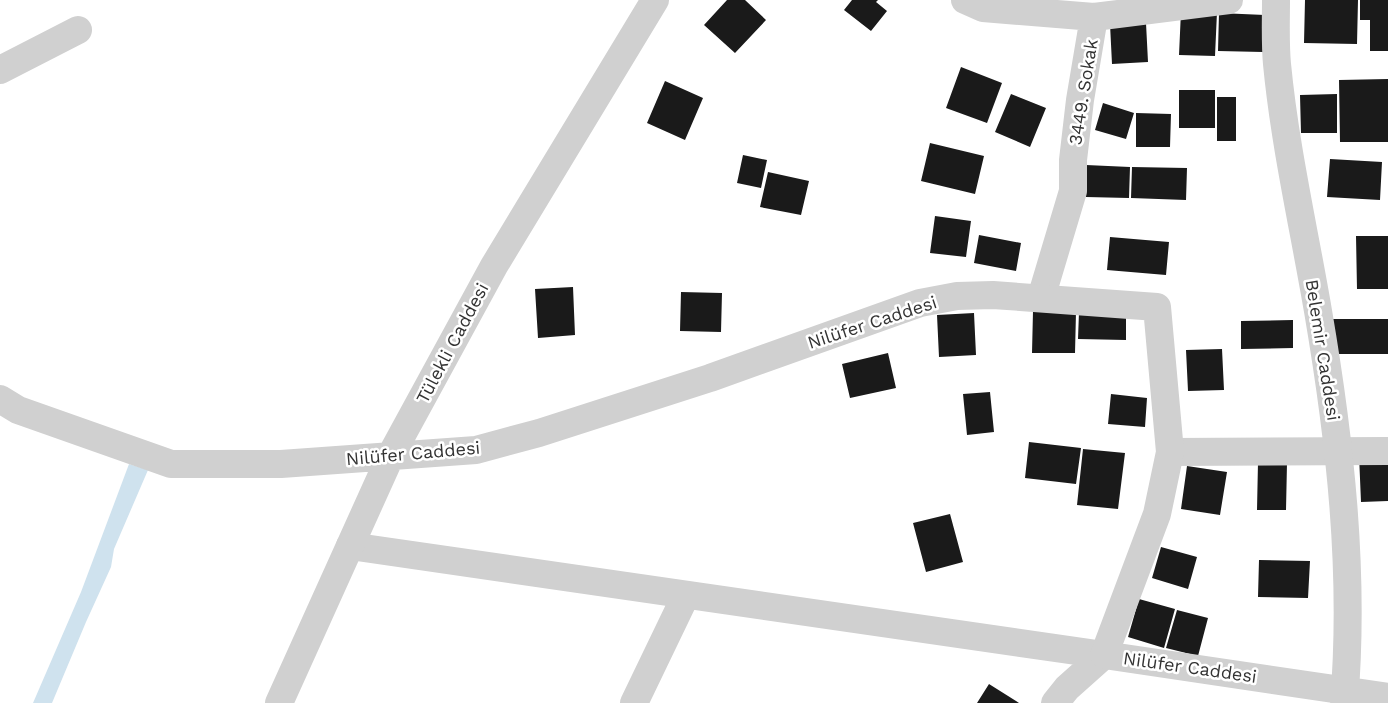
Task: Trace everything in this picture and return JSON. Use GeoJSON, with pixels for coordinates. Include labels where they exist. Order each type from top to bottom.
{"type":"FeatureCollection","features":[{"type":"Feature","properties":{"kind":"street","name":"Tülekli Caddesi"},"geometry":{"type":"LineString","coordinates":[[279,703],[391,455],[494,266],[656,0]]}},
{"type":"Feature","properties":{"kind":"street"},"geometry":{"type":"LineString","coordinates":[[965,0],[983,8],[1094,17]]}},
{"type":"Feature","properties":{"kind":"street","name":"3449. Sokak"},"geometry":{"type":"LineString","coordinates":[[1042,298],[1073,191],[1073,160],[1079,108],[1094,17],[1229,0]]}},
{"type":"Feature","properties":{"kind":"street","name":"Belemir Caddesi"},"geometry":{"type":"LineString","coordinates":[[1276,0],[1277,62],[1285,132],[1318,313],[1338,451],[1348,602],[1344,696]]}},
{"type":"Feature","properties":{"kind":"street"},"geometry":{"type":"LineString","coordinates":[[0,70],[78,30]]}},
{"type":"Feature","properties":{"kind":"street","name":"Nilüfer Caddesi"},"geometry":{"type":"LineString","coordinates":[[0,399],[18,410],[171,464],[281,464],[476,450],[539,433],[710,378],[920,303],[957,296],[993,295],[1157,307],[1170,452],[1157,514],[1104,655],[1344,696],[1388,696]]}},
{"type":"Feature","properties":{"kind":"street"},"geometry":{"type":"LineString","coordinates":[[1170,452],[1388,451]]}},
{"type":"Feature","properties":{"kind":"street"},"geometry":{"type":"LineString","coordinates":[[350,546],[1104,655]]}},
{"type":"Feature","properties":{"kind":"street"},"geometry":{"type":"LineString","coordinates":[[634,703],[686,595]]}},
{"type":"Feature","properties":{"kind":"street"},"geometry":{"type":"LineString","coordinates":[[1055,703],[1067,688],[1104,655]]}},
{"type":"Feature","properties":{"kind":"water"},"geometry":{"type":"Polygon","coordinates":[[[129,464],[148,470],[114,549],[111,567],[52,703],[33,703],[81,592],[129,464]]]}},
{"type":"Feature","properties":{"kind":"building"},"geometry":{"type":"Polygon","coordinates":[[[727,0],[745,0],[766,20],[735,53],[704,25],[727,0]]]}},
{"type":"Feature","properties":{"kind":"building"},"geometry":{"type":"Polygon","coordinates":[[[852,0],[878,0],[876,2],[887,11],[871,31],[844,10],[852,0]]]}},
{"type":"Feature","properties":{"kind":"building"},"geometry":{"type":"Polygon","coordinates":[[[1305,0],[1358,0],[1357,44],[1304,43],[1305,0]]]}},
{"type":"Feature","properties":{"kind":"building"},"geometry":{"type":"Polygon","coordinates":[[[1360,0],[1388,0],[1388,51],[1370,51],[1370,20],[1360,20],[1360,0]]]}},
{"type":"Feature","properties":{"kind":"building"},"geometry":{"type":"Polygon","coordinates":[[[1181,11],[1217,12],[1215,56],[1179,55],[1181,11]]]}},
{"type":"Feature","properties":{"kind":"building"},"geometry":{"type":"Polygon","coordinates":[[[1219,13],[1265,15],[1263,52],[1218,51],[1219,13]]]}},
{"type":"Feature","properties":{"kind":"building"},"geometry":{"type":"Polygon","coordinates":[[[1146,23],[1148,62],[1112,64],[1110,24],[1146,23]]]}},
{"type":"Feature","properties":{"kind":"building"},"geometry":{"type":"Polygon","coordinates":[[[961,67],[1002,83],[987,123],[946,108],[961,67]]]}},
{"type":"Feature","properties":{"kind":"building"},"geometry":{"type":"Polygon","coordinates":[[[1388,79],[1388,142],[1340,142],[1339,80],[1388,79]]]}},
{"type":"Feature","properties":{"kind":"building"},"geometry":{"type":"Polygon","coordinates":[[[665,81],[703,98],[685,140],[647,123],[665,81]]]}},
{"type":"Feature","properties":{"kind":"building"},"geometry":{"type":"Polygon","coordinates":[[[1179,90],[1215,90],[1215,128],[1179,128],[1179,90]]]}},
{"type":"Feature","properties":{"kind":"building"},"geometry":{"type":"Polygon","coordinates":[[[1011,94],[1046,108],[1030,147],[995,132],[1011,94]]]}},
{"type":"Feature","properties":{"kind":"building"},"geometry":{"type":"Polygon","coordinates":[[[1337,94],[1337,133],[1301,133],[1300,95],[1337,94]]]}},
{"type":"Feature","properties":{"kind":"building"},"geometry":{"type":"Polygon","coordinates":[[[1217,97],[1236,97],[1236,141],[1217,141],[1217,97]]]}},
{"type":"Feature","properties":{"kind":"building"},"geometry":{"type":"Polygon","coordinates":[[[1103,103],[1134,113],[1126,139],[1095,130],[1103,103]]]}},
{"type":"Feature","properties":{"kind":"building"},"geometry":{"type":"Polygon","coordinates":[[[1136,113],[1171,114],[1170,147],[1136,147],[1136,113]]]}},
{"type":"Feature","properties":{"kind":"building"},"geometry":{"type":"Polygon","coordinates":[[[930,143],[984,156],[975,194],[921,181],[930,143]]]}},
{"type":"Feature","properties":{"kind":"building"},"geometry":{"type":"Polygon","coordinates":[[[743,155],[767,160],[761,188],[737,183],[743,155]]]}},
{"type":"Feature","properties":{"kind":"building"},"geometry":{"type":"Polygon","coordinates":[[[1330,159],[1382,162],[1380,200],[1327,197],[1330,159]]]}},
{"type":"Feature","properties":{"kind":"building"},"geometry":{"type":"Polygon","coordinates":[[[1086,165],[1130,167],[1129,198],[1086,197],[1086,165]]]}},
{"type":"Feature","properties":{"kind":"building"},"geometry":{"type":"Polygon","coordinates":[[[1132,167],[1187,168],[1186,200],[1131,198],[1132,167]]]}},
{"type":"Feature","properties":{"kind":"building"},"geometry":{"type":"Polygon","coordinates":[[[768,172],[809,181],[801,215],[760,207],[768,172]]]}},
{"type":"Feature","properties":{"kind":"building"},"geometry":{"type":"Polygon","coordinates":[[[935,216],[971,221],[966,257],[930,253],[935,216]]]}},
{"type":"Feature","properties":{"kind":"building"},"geometry":{"type":"Polygon","coordinates":[[[979,235],[1021,243],[1016,271],[974,263],[979,235]]]}},
{"type":"Feature","properties":{"kind":"building"},"geometry":{"type":"Polygon","coordinates":[[[1356,236],[1388,236],[1388,289],[1357,289],[1356,236]]]}},
{"type":"Feature","properties":{"kind":"building"},"geometry":{"type":"Polygon","coordinates":[[[1110,237],[1169,242],[1166,275],[1107,270],[1110,237]]]}},
{"type":"Feature","properties":{"kind":"building"},"geometry":{"type":"Polygon","coordinates":[[[573,287],[575,335],[538,338],[535,289],[573,287]]]}},
{"type":"Feature","properties":{"kind":"building"},"geometry":{"type":"Polygon","coordinates":[[[681,292],[722,293],[721,332],[680,331],[681,292]]]}},
{"type":"Feature","properties":{"kind":"building"},"geometry":{"type":"Polygon","coordinates":[[[1033,311],[1076,312],[1075,353],[1032,353],[1033,311]]]}},
{"type":"Feature","properties":{"kind":"building"},"geometry":{"type":"Polygon","coordinates":[[[1079,312],[1126,313],[1126,340],[1078,339],[1079,312]]]}},
{"type":"Feature","properties":{"kind":"building"},"geometry":{"type":"Polygon","coordinates":[[[974,313],[976,355],[939,357],[937,315],[974,313]]]}},
{"type":"Feature","properties":{"kind":"building"},"geometry":{"type":"Polygon","coordinates":[[[1330,319],[1388,319],[1388,354],[1330,354],[1330,319]]]}},
{"type":"Feature","properties":{"kind":"building"},"geometry":{"type":"Polygon","coordinates":[[[1293,320],[1293,348],[1241,349],[1241,321],[1293,320]]]}},
{"type":"Feature","properties":{"kind":"building"},"geometry":{"type":"Polygon","coordinates":[[[1222,349],[1224,390],[1188,391],[1186,350],[1222,349]]]}},
{"type":"Feature","properties":{"kind":"building"},"geometry":{"type":"Polygon","coordinates":[[[888,353],[896,388],[850,398],[842,364],[888,353]]]}},
{"type":"Feature","properties":{"kind":"building"},"geometry":{"type":"Polygon","coordinates":[[[990,392],[994,432],[967,435],[963,394],[990,392]]]}},
{"type":"Feature","properties":{"kind":"building"},"geometry":{"type":"Polygon","coordinates":[[[1111,394],[1147,398],[1145,427],[1108,424],[1111,394]]]}},
{"type":"Feature","properties":{"kind":"building"},"geometry":{"type":"Polygon","coordinates":[[[1029,442],[1081,448],[1076,484],[1025,478],[1029,442]]]}},
{"type":"Feature","properties":{"kind":"building"},"geometry":{"type":"Polygon","coordinates":[[[1083,449],[1125,453],[1118,509],[1077,505],[1083,449]]]}},
{"type":"Feature","properties":{"kind":"building"},"geometry":{"type":"Polygon","coordinates":[[[1388,454],[1388,501],[1361,502],[1359,455],[1388,454]]]}},
{"type":"Feature","properties":{"kind":"building"},"geometry":{"type":"Polygon","coordinates":[[[1258,462],[1287,463],[1286,510],[1257,510],[1258,462]]]}},
{"type":"Feature","properties":{"kind":"building"},"geometry":{"type":"Polygon","coordinates":[[[1187,466],[1227,472],[1220,515],[1181,509],[1187,466]]]}},
{"type":"Feature","properties":{"kind":"building"},"geometry":{"type":"Polygon","coordinates":[[[950,514],[963,562],[926,572],[913,523],[950,514]]]}},
{"type":"Feature","properties":{"kind":"building"},"geometry":{"type":"Polygon","coordinates":[[[1161,547],[1197,557],[1188,589],[1152,578],[1161,547]]]}},
{"type":"Feature","properties":{"kind":"building"},"geometry":{"type":"Polygon","coordinates":[[[1259,560],[1310,561],[1308,598],[1258,597],[1259,560]]]}},
{"type":"Feature","properties":{"kind":"building"},"geometry":{"type":"Polygon","coordinates":[[[1139,599],[1175,609],[1164,648],[1128,637],[1139,599]]]}},
{"type":"Feature","properties":{"kind":"building"},"geometry":{"type":"Polygon","coordinates":[[[1177,610],[1208,618],[1198,656],[1166,648],[1177,610]]]}},
{"type":"Feature","properties":{"kind":"building"},"geometry":{"type":"Polygon","coordinates":[[[989,684],[1019,703],[977,703],[989,684]]]}}]}
